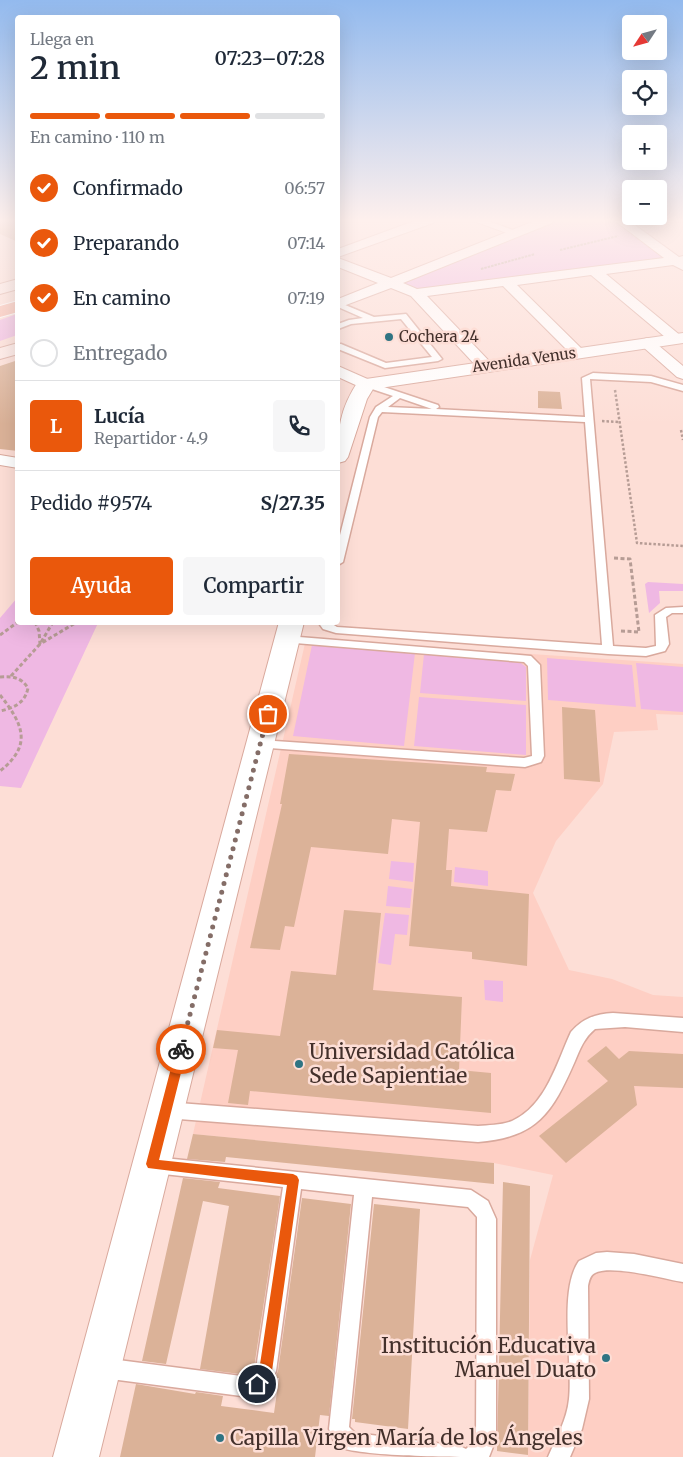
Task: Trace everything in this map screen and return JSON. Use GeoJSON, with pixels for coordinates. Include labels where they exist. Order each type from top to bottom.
{"type":"FeatureCollection","features":[{"type":"Feature","properties":{"kind":"highway"},"geometry":{"type":"LineString","coordinates":[[0,303],[14,288]]}},
{"type":"Feature","properties":{"kind":"highway"},"geometry":{"type":"LineString","coordinates":[[0,312],[15,307]]}},
{"type":"Feature","properties":{"kind":"main road"},"geometry":{"type":"LineString","coordinates":[[0,354],[15,349]]}},
{"type":"Feature","properties":{"kind":"street"},"geometry":{"type":"LineString","coordinates":[[340,303],[379,288]]}},
{"type":"Feature","properties":{"kind":"street"},"geometry":{"type":"LineString","coordinates":[[403,288],[416,294],[484,366]]}},
{"type":"Feature","properties":{"kind":"street"},"geometry":{"type":"LineString","coordinates":[[416,294],[461,288]]}},
{"type":"Feature","properties":{"kind":"street"},"geometry":{"type":"LineString","coordinates":[[512,288],[578,353]]}},
{"type":"Feature","properties":{"kind":"street"},"geometry":{"type":"LineString","coordinates":[[615,288],[679,338]]}},
{"type":"Feature","properties":{"kind":"street","name":"Avenida Venus"},"geometry":{"type":"LineString","coordinates":[[366,384],[679,338]]}},
{"type":"Feature","properties":{"kind":"street"},"geometry":{"type":"LineString","coordinates":[[647,343],[683,374]]}},
{"type":"Feature","properties":{"kind":"street"},"geometry":{"type":"LineString","coordinates":[[340,372],[366,384],[357,399],[340,451]]}},
{"type":"Feature","properties":{"kind":"street"},"geometry":{"type":"LineString","coordinates":[[0,460],[15,462]]}},
{"type":"Feature","properties":{"kind":"street"},"geometry":{"type":"LineString","coordinates":[[76,1457],[289,631]]}},
{"type":"Feature","properties":{"kind":"lane"},"geometry":{"type":"LineString","coordinates":[[340,305],[373,320]]}},
{"type":"Feature","properties":{"kind":"lane"},"geometry":{"type":"LineString","coordinates":[[340,326],[349,322],[403,316],[438,359],[385,366],[340,347]]}},
{"type":"Feature","properties":{"kind":"lane"},"geometry":{"type":"LineString","coordinates":[[608,650],[586,378],[593,376],[654,380],[683,388]]}},
{"type":"Feature","properties":{"kind":"lane"},"geometry":{"type":"LineString","coordinates":[[366,384],[454,413]]}},
{"type":"Feature","properties":{"kind":"lane"},"geometry":{"type":"LineString","coordinates":[[340,554],[374,417],[379,409],[398,396]]}},
{"type":"Feature","properties":{"kind":"lane"},"geometry":{"type":"LineString","coordinates":[[379,409],[589,420]]}},
{"type":"Feature","properties":{"kind":"lane"},"geometry":{"type":"LineString","coordinates":[[325,625],[336,630],[646,652],[658,651],[663,644],[661,615],[670,610],[683,610]]}},
{"type":"Feature","properties":{"kind":"lane"},"geometry":{"type":"LineString","coordinates":[[260,744],[525,763],[536,759],[538,756],[534,665],[527,659],[289,631]]}},
{"type":"Feature","properties":{"kind":"lane"},"geometry":{"type":"LineString","coordinates":[[165,1110],[478,1134],[498,1132],[520,1126],[535,1115],[545,1104],[577,1037],[584,1028],[595,1022],[608,1021],[683,1025]]}},
{"type":"Feature","properties":{"kind":"lane"},"geometry":{"type":"LineString","coordinates":[[152,1164],[471,1199],[484,1209],[487,1219],[486,1439],[483,1448],[477,1455],[472,1457]]}},
{"type":"Feature","properties":{"kind":"lane"},"geometry":{"type":"LineString","coordinates":[[99,1368],[249,1387],[263,1379],[266,1371],[293,1180]]}},
{"type":"Feature","properties":{"kind":"lane"},"geometry":{"type":"LineString","coordinates":[[364,1188],[338,1429],[344,1438],[352,1443],[460,1457]]}},
{"type":"Feature","properties":{"kind":"lane"},"geometry":{"type":"LineString","coordinates":[[559,1457],[572,1429],[578,1407],[578,1286],[586,1267],[592,1263],[609,1261],[683,1272]]}},
{"type":"Feature","properties":{"kind":"path"},"geometry":{"type":"LineString","coordinates":[[613,377],[637,543],[683,546]]}},
{"type":"Feature","properties":{"kind":"path"},"geometry":{"type":"LineString","coordinates":[[681,430],[683,440]]}},
{"type":"Feature","properties":{"kind":"path"},"geometry":{"type":"LineString","coordinates":[[600,557],[630,559],[639,632]]}},
{"type":"Feature","properties":{"kind":"path"},"geometry":{"type":"LineString","coordinates":[[0,635],[15,624]]}},
{"type":"Feature","properties":{"kind":"path"},"geometry":{"type":"LineString","coordinates":[[35,625],[40,644]]}},
{"type":"Feature","properties":{"kind":"path"},"geometry":{"type":"LineString","coordinates":[[10,676],[40,644],[52,625]]}},
{"type":"Feature","properties":{"kind":"path"},"geometry":{"type":"LineString","coordinates":[[40,644],[72,625]]}},
{"type":"Feature","properties":{"kind":"path"},"geometry":{"type":"LineString","coordinates":[[0,677],[10,676],[20,679],[26,683],[28,688],[25,699],[12,708],[1,711]]}},
{"type":"Feature","properties":{"kind":"path"},"geometry":{"type":"LineString","coordinates":[[0,695],[12,708],[21,725],[21,747],[13,759],[0,770]]}},
{"type":"Feature","properties":{"kind":"shaded area"},"geometry":{"type":"Polygon","coordinates":[[[413,288],[440,288],[425,290],[413,288]]]}},
{"type":"Feature","properties":{"kind":"shaded area"},"geometry":{"type":"Polygon","coordinates":[[[15,315],[15,336],[0,341],[0,320],[15,315]]]}},
{"type":"Feature","properties":{"kind":"shaded area"},"geometry":{"type":"Polygon","coordinates":[[[648,582],[683,584],[683,591],[659,591],[660,603],[649,613],[645,584],[648,582]]]}},
{"type":"Feature","properties":{"kind":"shaded area"},"geometry":{"type":"Polygon","coordinates":[[[15,600],[15,625],[97,625],[21,788],[0,786],[0,618],[15,600]]]}},
{"type":"Feature","properties":{"kind":"shaded area"},"geometry":{"type":"Polygon","coordinates":[[[306,639],[683,664],[683,715],[656,714],[658,730],[614,732],[603,784],[556,841],[533,893],[569,970],[612,979],[653,995],[683,997],[683,1457],[528,1457],[530,1260],[553,1175],[494,1163],[193,1134],[306,639]]]}},
{"type":"Feature","properties":{"kind":"shaded area"},"geometry":{"type":"Polygon","coordinates":[[[312,645],[415,653],[404,746],[293,736],[312,645]]]}},
{"type":"Feature","properties":{"kind":"shaded area"},"geometry":{"type":"Polygon","coordinates":[[[424,654],[518,661],[526,667],[526,701],[420,693],[424,654]]]}},
{"type":"Feature","properties":{"kind":"shaded area"},"geometry":{"type":"Polygon","coordinates":[[[547,658],[632,665],[636,707],[548,700],[547,658]]]}},
{"type":"Feature","properties":{"kind":"shaded area"},"geometry":{"type":"Polygon","coordinates":[[[636,663],[683,667],[683,712],[641,709],[636,663]]]}},
{"type":"Feature","properties":{"kind":"shaded area"},"geometry":{"type":"Polygon","coordinates":[[[419,697],[526,705],[526,755],[414,746],[419,697]]]}},
{"type":"Feature","properties":{"kind":"shaded area"},"geometry":{"type":"Polygon","coordinates":[[[391,861],[414,863],[413,882],[389,879],[391,861]]]}},
{"type":"Feature","properties":{"kind":"shaded area"},"geometry":{"type":"Polygon","coordinates":[[[455,867],[488,871],[488,886],[454,882],[455,867]]]}},
{"type":"Feature","properties":{"kind":"shaded area"},"geometry":{"type":"Polygon","coordinates":[[[388,886],[412,889],[410,908],[386,906],[388,886]]]}},
{"type":"Feature","properties":{"kind":"shaded area"},"geometry":{"type":"Polygon","coordinates":[[[385,913],[409,915],[407,935],[395,934],[391,965],[378,963],[385,913]]]}},
{"type":"Feature","properties":{"kind":"shaded area"},"geometry":{"type":"Polygon","coordinates":[[[484,980],[503,981],[503,1002],[485,1000],[484,980]]]}},
{"type":"Feature","properties":{"kind":"building"},"geometry":{"type":"Polygon","coordinates":[[[15,361],[15,451],[0,449],[0,366],[15,361]]]}},
{"type":"Feature","properties":{"kind":"building"},"geometry":{"type":"Polygon","coordinates":[[[538,391],[560,392],[562,409],[538,408],[538,391]]]}},
{"type":"Feature","properties":{"kind":"building"},"geometry":{"type":"Polygon","coordinates":[[[562,707],[595,710],[600,782],[564,779],[562,707]]]}},
{"type":"Feature","properties":{"kind":"building"},"geometry":{"type":"Polygon","coordinates":[[[289,754],[487,767],[486,772],[515,774],[511,791],[496,790],[487,832],[449,829],[446,870],[452,870],[451,886],[529,894],[527,966],[472,959],[472,952],[409,946],[420,822],[392,819],[388,854],[311,847],[294,927],[285,926],[280,950],[250,948],[282,804],[280,804],[289,754]]]}},
{"type":"Feature","properties":{"kind":"building"},"geometry":{"type":"Polygon","coordinates":[[[344,910],[381,913],[373,990],[462,997],[459,1070],[491,1073],[491,1113],[250,1091],[248,1105],[228,1103],[238,1050],[213,1048],[217,1030],[280,1036],[291,971],[336,975],[344,910]]]}},
{"type":"Feature","properties":{"kind":"building"},"geometry":{"type":"Polygon","coordinates":[[[606,1046],[619,1059],[629,1051],[683,1054],[683,1088],[634,1086],[637,1105],[566,1163],[539,1136],[608,1081],[587,1061],[606,1046]]]}},
{"type":"Feature","properties":{"kind":"building"},"geometry":{"type":"Polygon","coordinates":[[[193,1134],[494,1163],[494,1184],[226,1157],[225,1162],[187,1159],[193,1134]]]}},
{"type":"Feature","properties":{"kind":"building"},"geometry":{"type":"Polygon","coordinates":[[[183,1178],[220,1182],[218,1188],[280,1196],[254,1368],[248,1375],[200,1369],[229,1206],[203,1201],[166,1364],[142,1361],[183,1178]]]}},
{"type":"Feature","properties":{"kind":"building"},"geometry":{"type":"Polygon","coordinates":[[[503,1182],[530,1186],[528,1455],[497,1451],[503,1182]]]}},
{"type":"Feature","properties":{"kind":"building"},"geometry":{"type":"Polygon","coordinates":[[[302,1198],[351,1204],[329,1416],[320,1415],[315,1457],[120,1457],[136,1384],[195,1394],[196,1392],[223,1396],[221,1406],[274,1413],[279,1378],[275,1378],[278,1371],[302,1198]]]}},
{"type":"Feature","properties":{"kind":"building"},"geometry":{"type":"Polygon","coordinates":[[[374,1204],[420,1209],[408,1429],[355,1422],[355,1419],[352,1419],[374,1204]]]}},
{"type":"Feature","properties":{"kind":"way so far"},"geometry":{"type":"LineString","coordinates":[[181,1049],[268,714]]}},
{"type":"Feature","properties":{"kind":"place","name":"Cochera 24"},"geometry":{"type":"Point","coordinates":[389,337]}},
{"type":"Feature","properties":{"kind":"place","name":"Universidad Católica Sede Sapientiae"},"geometry":{"type":"Point","coordinates":[299,1064]}},
{"type":"Feature","properties":{"kind":"place","name":"Institución Educativa Manuel Duato"},"geometry":{"type":"Point","coordinates":[606,1358]}},
{"type":"Feature","properties":{"kind":"place","name":"Capilla Virgen María de los Ángeles"},"geometry":{"type":"Point","coordinates":[220,1438]}},
{"type":"Feature","properties":{"kind":"route"},"geometry":{"type":"LineString","coordinates":[[181,1049],[152,1164],[293,1180],[266,1371],[263,1379],[257,1384]]}}]}
